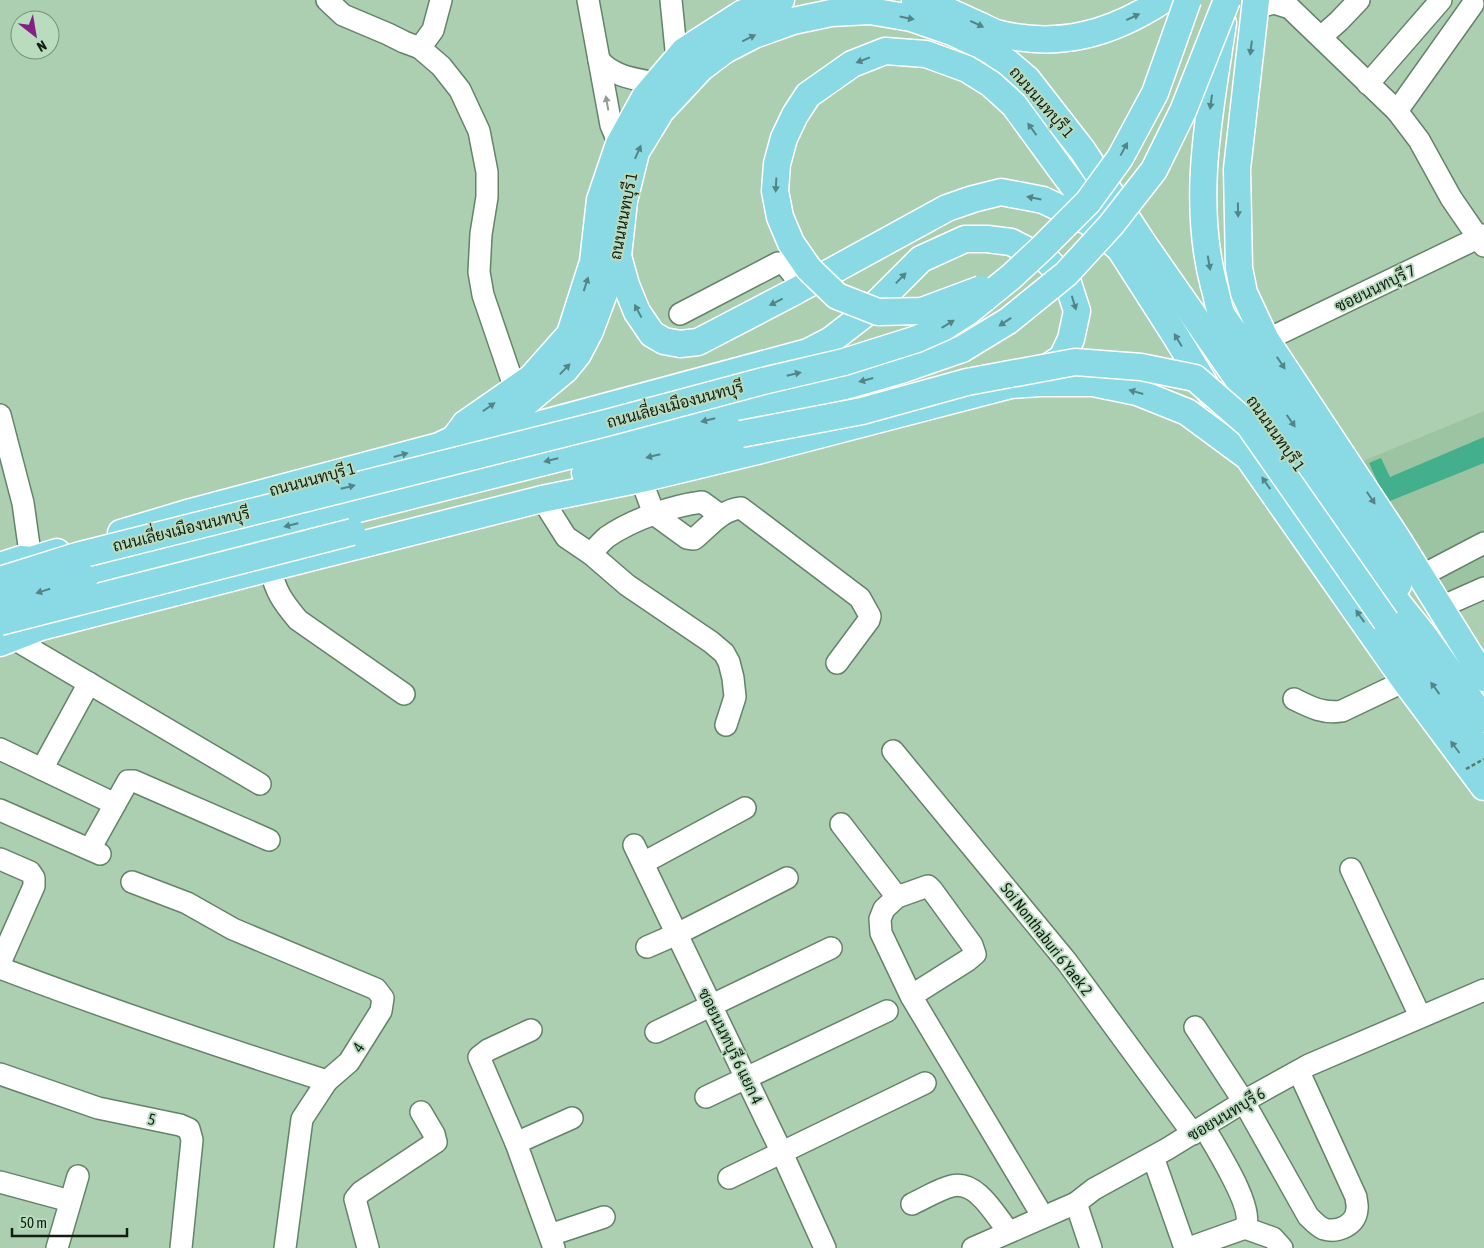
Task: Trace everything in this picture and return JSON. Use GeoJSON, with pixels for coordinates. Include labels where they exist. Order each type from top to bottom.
{"type":"FeatureCollection","features":[{"type":"Feature","properties":{"kind":"main road"},"geometry":{"type":"LineString","coordinates":[[454,439],[465,424],[531,378],[570,334],[593,262],[600,200],[619,144],[645,97],[684,51],[743,13],[781,0]]}},
{"type":"Feature","properties":{"kind":"main road"},"geometry":{"type":"LineString","coordinates":[[931,2],[995,32],[1028,38],[1059,40],[1098,32],[1136,16],[1163,0]]}},
{"type":"Feature","properties":{"kind":"main road","name":"ถนนเลี่ยงเมืองนนทบุรี"},"geometry":{"type":"LineString","coordinates":[[0,580],[90,552],[844,362],[917,339],[944,328],[969,311],[1012,276],[1088,202],[1120,158],[1155,93],[1188,0]]}},
{"type":"Feature","properties":{"kind":"main road"},"geometry":{"type":"LineString","coordinates":[[5,635],[856,403],[906,383],[1008,321],[1066,274],[1111,225],[1154,170],[1183,111],[1227,1]]}},
{"type":"Feature","properties":{"kind":"main road"},"geometry":{"type":"LineString","coordinates":[[1227,1],[1203,174],[1204,231],[1210,273],[1222,315],[1250,352],[1287,416],[1346,499],[1381,553],[1422,633]]}},
{"type":"Feature","properties":{"kind":"main road"},"geometry":{"type":"LineString","coordinates":[[1256,4],[1237,169],[1239,268],[1244,293],[1266,340],[1441,607],[1484,678]]}},
{"type":"Feature","properties":{"kind":"main road","name":"ถนนนนทบุรี 1"},"geometry":{"type":"LineString","coordinates":[[17,562],[191,512],[439,446],[454,439],[488,435],[566,370],[578,354],[590,330],[618,256],[624,201],[636,152],[661,111],[701,68],[726,50],[754,35],[793,22],[831,13],[870,11],[912,18],[952,32],[1007,62],[1027,80],[1083,151],[1143,243],[1366,563],[1422,633],[1484,719]]}},
{"type":"Feature","properties":{"kind":"main road"},"geometry":{"type":"LineString","coordinates":[[1012,276],[955,300],[922,311],[878,312],[837,296],[810,269],[791,243],[780,217],[775,191],[777,164],[784,138],[808,95],[852,64],[885,52],[926,54],[968,69],[991,84],[1014,105],[1120,249],[1175,335],[1248,457],[1405,681],[1480,768]]}},
{"type":"Feature","properties":{"kind":"main road"},"geometry":{"type":"LineString","coordinates":[[618,256],[626,285],[637,312],[652,334],[664,341],[680,344],[698,342],[947,208],[973,198],[1001,192],[1043,200],[1089,222],[1120,249]]}},
{"type":"Feature","properties":{"kind":"main road"},"geometry":{"type":"LineString","coordinates":[[5,635],[542,500],[641,479],[761,450],[1012,385],[1041,372],[1062,358],[1071,339],[1077,311],[1068,283],[1048,261],[1011,242],[965,239],[921,258],[870,310],[831,340],[808,352],[500,434],[488,435]]}},
{"type":"Feature","properties":{"kind":"main road","name":"ถนนเลี่ยงเมืองนนทบุรี"},"geometry":{"type":"LineString","coordinates":[[0,602],[104,573],[849,385],[962,349]]}},
{"type":"Feature","properties":{"kind":"main road"},"geometry":{"type":"LineString","coordinates":[[740,434],[862,411],[967,382],[1075,362],[1142,367],[1194,378],[1249,425],[1386,621],[1480,768]]}},
{"type":"Feature","properties":{"kind":"main road"},"geometry":{"type":"LineString","coordinates":[[1012,385],[1093,383],[1137,392],[1187,412],[1248,457]]}},
{"type":"Feature","properties":{"kind":"main road"},"geometry":{"type":"LineString","coordinates":[[0,593],[2,575],[17,562]]}},
{"type":"Feature","properties":{"kind":"main road"},"geometry":{"type":"LineString","coordinates":[[0,602],[10,614],[41,627]]}},
{"type":"Feature","properties":{"kind":"street"},"geometry":{"type":"LineString","coordinates":[[327,0],[343,15],[420,48],[442,66],[460,90],[479,131],[487,172],[487,197],[481,234],[479,272],[483,295],[515,389]]}},
{"type":"Feature","properties":{"kind":"street"},"geometry":{"type":"LineString","coordinates":[[420,48],[433,30],[441,0]]}},
{"type":"Feature","properties":{"kind":"street"},"geometry":{"type":"LineString","coordinates":[[588,0],[610,125],[619,144]]}},
{"type":"Feature","properties":{"kind":"street"},"geometry":{"type":"LineString","coordinates":[[671,0],[677,60]]}},
{"type":"Feature","properties":{"kind":"street"},"geometry":{"type":"LineString","coordinates":[[1321,37],[1358,0]]}},
{"type":"Feature","properties":{"kind":"street"},"geometry":{"type":"LineString","coordinates":[[1368,84],[1441,0]]}},
{"type":"Feature","properties":{"kind":"street"},"geometry":{"type":"LineString","coordinates":[[1256,4],[1274,4],[1290,8],[1396,111],[1419,140],[1451,198],[1482,240]]}},
{"type":"Feature","properties":{"kind":"street"},"geometry":{"type":"LineString","coordinates":[[1396,111],[1473,4]]}},
{"type":"Feature","properties":{"kind":"street"},"geometry":{"type":"LineString","coordinates":[[599,60],[605,68],[618,74],[656,84]]}},
{"type":"Feature","properties":{"kind":"street","name":"ซอยนนทบุรี 7"},"geometry":{"type":"LineString","coordinates":[[1266,340],[1482,240]]}},
{"type":"Feature","properties":{"kind":"street"},"geometry":{"type":"LineString","coordinates":[[680,314],[778,263],[784,264],[803,287]]}},
{"type":"Feature","properties":{"kind":"street"},"geometry":{"type":"LineString","coordinates":[[0,415],[23,503],[17,562]]}},
{"type":"Feature","properties":{"kind":"street"},"geometry":{"type":"LineString","coordinates":[[641,479],[654,514],[687,538],[694,539],[720,515],[732,509],[741,508],[860,598],[870,616],[869,620],[838,662]]}},
{"type":"Feature","properties":{"kind":"street"},"geometry":{"type":"LineString","coordinates":[[542,500],[566,537],[591,554],[627,585],[711,642],[724,653],[732,671],[736,697],[726,724]]}},
{"type":"Feature","properties":{"kind":"street"},"geometry":{"type":"LineString","coordinates":[[591,554],[606,538],[654,514],[702,502],[720,515]]}},
{"type":"Feature","properties":{"kind":"street"},"geometry":{"type":"LineString","coordinates":[[1421,576],[1484,543]]}},
{"type":"Feature","properties":{"kind":"street"},"geometry":{"type":"LineString","coordinates":[[270,568],[275,588],[284,604],[298,620],[404,694]]}},
{"type":"Feature","properties":{"kind":"street"},"geometry":{"type":"LineString","coordinates":[[1441,607],[1484,588]]}},
{"type":"Feature","properties":{"kind":"street"},"geometry":{"type":"LineString","coordinates":[[5,635],[260,784]]}},
{"type":"Feature","properties":{"kind":"street"},"geometry":{"type":"LineString","coordinates":[[1294,699],[1319,711],[1332,713],[1342,711],[1405,681]]}},
{"type":"Feature","properties":{"kind":"street"},"geometry":{"type":"LineString","coordinates":[[42,769],[90,683]]}},
{"type":"Feature","properties":{"kind":"street"},"geometry":{"type":"LineString","coordinates":[[0,749],[115,804]]}},
{"type":"Feature","properties":{"kind":"street","name":"Soi Nonthaburi 6 Yaek 2"},"geometry":{"type":"LineString","coordinates":[[893,750],[1067,962],[1198,1131],[1239,1189],[1249,1223],[1246,1228]]}},
{"type":"Feature","properties":{"kind":"street"},"geometry":{"type":"LineString","coordinates":[[0,810],[95,851],[115,804],[128,781],[269,840]]}},
{"type":"Feature","properties":{"kind":"street","name":"ซอยนนทบุรี 6 แยก 4"},"geometry":{"type":"LineString","coordinates":[[745,808],[639,854],[782,1153],[825,1248]]}},
{"type":"Feature","properties":{"kind":"street"},"geometry":{"type":"LineString","coordinates":[[841,824],[897,897]]}},
{"type":"Feature","properties":{"kind":"street"},"geometry":{"type":"LineString","coordinates":[[0,859],[30,872],[34,878],[34,886],[0,963]]}},
{"type":"Feature","properties":{"kind":"street"},"geometry":{"type":"LineString","coordinates":[[1351,869],[1420,1016]]}},
{"type":"Feature","properties":{"kind":"street"},"geometry":{"type":"LineString","coordinates":[[647,947],[677,934],[787,878]]}},
{"type":"Feature","properties":{"kind":"street","name":"4"},"geometry":{"type":"LineString","coordinates":[[132,882],[187,903],[233,929],[376,989],[383,998],[381,1011],[349,1062],[327,1081],[302,1119],[285,1248]]}},
{"type":"Feature","properties":{"kind":"street"},"geometry":{"type":"LineString","coordinates":[[911,996],[968,960],[975,952],[972,945],[928,886],[897,897],[884,909],[880,920],[881,933],[911,996],[1043,1217]]}},
{"type":"Feature","properties":{"kind":"street"},"geometry":{"type":"LineString","coordinates":[[656,1032],[831,948]]}},
{"type":"Feature","properties":{"kind":"street"},"geometry":{"type":"LineString","coordinates":[[0,968],[75,997],[327,1081]]}},
{"type":"Feature","properties":{"kind":"street","name":"ซอยนนทบุรี 6"},"geometry":{"type":"LineString","coordinates":[[976,1248],[1076,1203],[1094,1189],[1153,1157],[1253,1096],[1309,1065],[1484,990]]}},
{"type":"Feature","properties":{"kind":"street"},"geometry":{"type":"LineString","coordinates":[[706,1097],[887,1011]]}},
{"type":"Feature","properties":{"kind":"street"},"geometry":{"type":"LineString","coordinates":[[1195,1027],[1244,1102],[1308,1216],[1323,1228],[1342,1229],[1354,1220],[1357,1209],[1356,1197],[1299,1072]]}},
{"type":"Feature","properties":{"kind":"street"},"geometry":{"type":"LineString","coordinates":[[531,1030],[488,1050],[479,1057],[516,1143],[552,1241],[604,1217]]}},
{"type":"Feature","properties":{"kind":"street","name":"5"},"geometry":{"type":"LineString","coordinates":[[0,1074],[98,1108],[180,1125],[189,1129],[192,1140],[181,1248]]}},
{"type":"Feature","properties":{"kind":"street"},"geometry":{"type":"LineString","coordinates":[[729,1178],[925,1082]]}},
{"type":"Feature","properties":{"kind":"street"},"geometry":{"type":"LineString","coordinates":[[368,1248],[355,1198],[360,1192],[436,1142],[434,1134],[421,1112]]}},
{"type":"Feature","properties":{"kind":"street"},"geometry":{"type":"LineString","coordinates":[[516,1143],[572,1118]]}},
{"type":"Feature","properties":{"kind":"street"},"geometry":{"type":"LineString","coordinates":[[1153,1157],[1185,1248]]}},
{"type":"Feature","properties":{"kind":"street"},"geometry":{"type":"LineString","coordinates":[[57,1248],[78,1176]]}},
{"type":"Feature","properties":{"kind":"street"},"geometry":{"type":"LineString","coordinates":[[0,1182],[70,1201]]}},
{"type":"Feature","properties":{"kind":"street"},"geometry":{"type":"LineString","coordinates":[[912,1204],[952,1186],[967,1186],[977,1192],[1009,1232]]}},
{"type":"Feature","properties":{"kind":"street"},"geometry":{"type":"LineString","coordinates":[[1076,1203],[1091,1248]]}},
{"type":"Feature","properties":{"kind":"street"},"geometry":{"type":"LineString","coordinates":[[1189,1248],[1246,1228],[1273,1238],[1282,1248]]}},
{"type":"Feature","properties":{"kind":"shaded area"},"geometry":{"type":"Polygon","coordinates":[[[1484,411],[1484,583],[1445,600],[1363,461],[1484,411]]]}},
{"type":"Feature","properties":{"kind":"building"},"geometry":{"type":"Polygon","coordinates":[[[1484,437],[1484,463],[1390,501],[1378,483],[1369,463],[1381,458],[1390,477],[1484,437]]]}}]}
